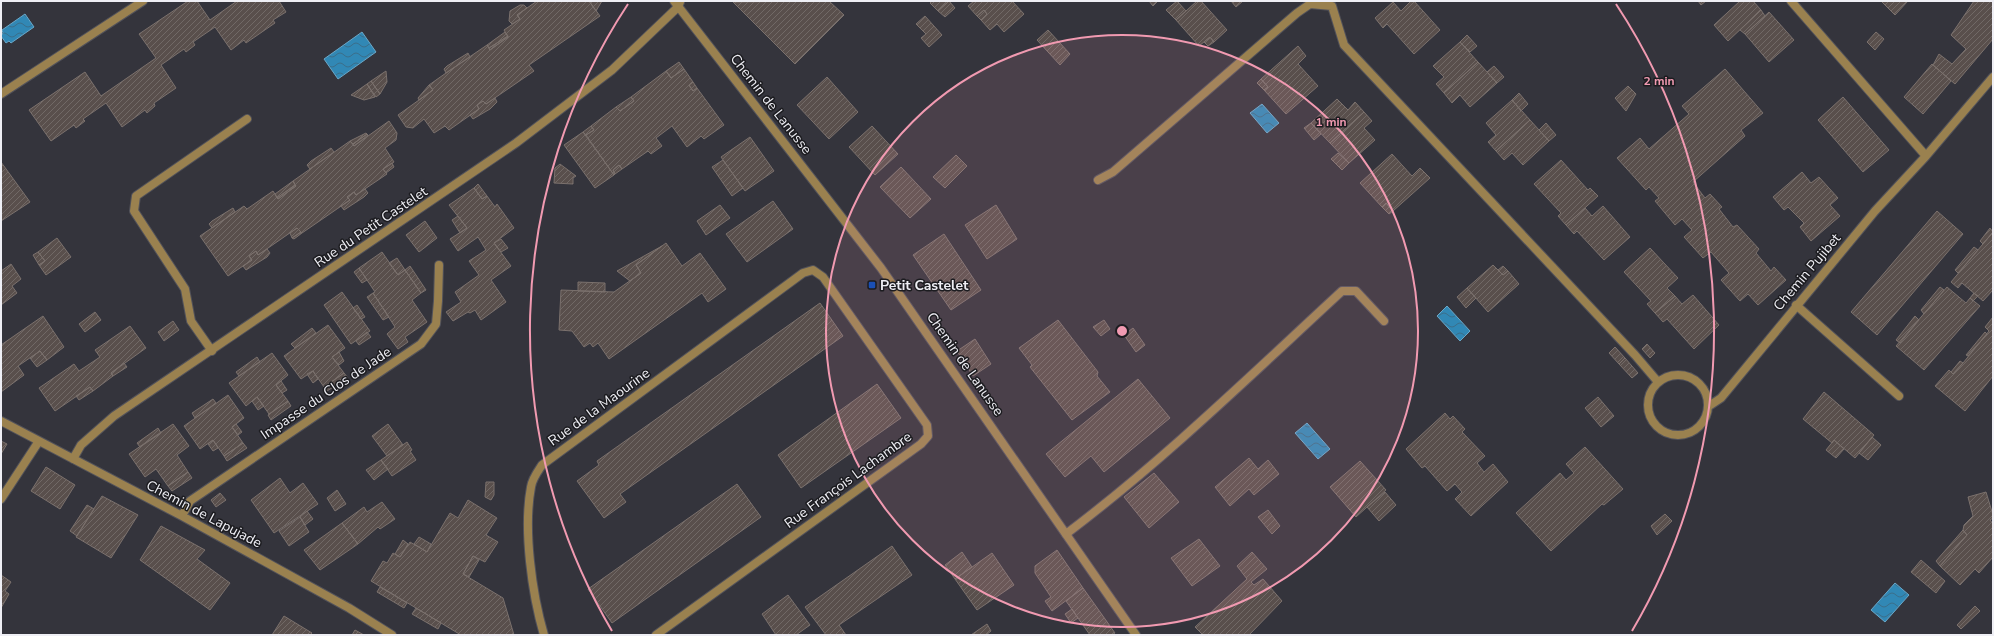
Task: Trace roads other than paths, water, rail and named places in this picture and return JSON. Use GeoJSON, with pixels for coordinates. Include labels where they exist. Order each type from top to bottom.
{"type":"FeatureCollection","features":[{"type":"Feature","properties":{"kind":"street"},"geometry":{"type":"LineString","coordinates":[[1,94],[143,1]]}},
{"type":"Feature","properties":{"kind":"street"},"geometry":{"type":"LineString","coordinates":[[1791,1],[1926,156]]}},
{"type":"Feature","properties":{"kind":"street","name":"Rue du Petit Castelet"},"geometry":{"type":"LineString","coordinates":[[73,460],[81,445],[114,416],[212,351],[516,143],[612,70],[678,3]]}},
{"type":"Feature","properties":{"kind":"street","name":"Chemin de Lanusse"},"geometry":{"type":"LineString","coordinates":[[678,3],[881,268],[1136,635]]}},
{"type":"Feature","properties":{"kind":"street"},"geometry":{"type":"LineString","coordinates":[[1098,180],[1113,172],[1297,13],[1310,4],[1332,6],[1344,45],[1635,355],[1658,382],[1667,377],[1677,375],[1691,378],[1703,387],[1709,406]]}},
{"type":"Feature","properties":{"kind":"street","name":"Chemin Pujibet"},"geometry":{"type":"LineString","coordinates":[[1658,382],[1650,395],[1648,410],[1651,419],[1657,428],[1676,436],[1686,435],[1695,431],[1707,416],[1709,406],[1721,398],[1796,305],[1875,211],[1926,156],[1993,77]]}},
{"type":"Feature","properties":{"kind":"street"},"geometry":{"type":"LineString","coordinates":[[212,351],[191,321],[185,289],[134,210],[136,196],[247,119]]}},
{"type":"Feature","properties":{"kind":"street","name":"Impasse du Clos de Jade"},"geometry":{"type":"LineString","coordinates":[[182,516],[190,501],[421,344],[436,324],[439,265]]}},
{"type":"Feature","properties":{"kind":"street","name":"Rue de la Maourine"},"geometry":{"type":"LineString","coordinates":[[544,635],[533,579],[528,526],[531,485],[542,465],[803,273],[813,270]]}},
{"type":"Feature","properties":{"kind":"street","name":"Rue François Lachambre"},"geometry":{"type":"LineString","coordinates":[[656,635],[921,444],[928,436],[927,425],[823,277],[813,270]]}},
{"type":"Feature","properties":{"kind":"street"},"geometry":{"type":"LineString","coordinates":[[1066,534],[1095,512],[1186,435],[1342,291],[1356,291],[1384,321]]}},
{"type":"Feature","properties":{"kind":"street"},"geometry":{"type":"LineString","coordinates":[[1796,305],[1899,396]]}},
{"type":"Feature","properties":{"kind":"street","name":"Chemin de Lapujade"},"geometry":{"type":"LineString","coordinates":[[1,420],[73,460],[182,516],[349,608],[392,635]]}},
{"type":"Feature","properties":{"kind":"street"},"geometry":{"type":"LineString","coordinates":[[1,498],[39,441]]}},
{"type":"Feature","properties":{"kind":"water"},"geometry":{"type":"Polygon","coordinates":[[[25,14],[34,27],[11,43],[9,41],[6,43],[1,36],[3,33],[2,30],[25,14]]]}},
{"type":"Feature","properties":{"kind":"water"},"geometry":{"type":"Polygon","coordinates":[[[362,32],[376,52],[338,79],[324,59],[362,32]]]}},
{"type":"Feature","properties":{"kind":"water"},"geometry":{"type":"Polygon","coordinates":[[[1262,104],[1279,123],[1267,133],[1250,113],[1262,104]]]}},
{"type":"Feature","properties":{"kind":"water"},"geometry":{"type":"Polygon","coordinates":[[[1447,306],[1470,331],[1460,341],[1437,316],[1447,306]]]}},
{"type":"Feature","properties":{"kind":"water"},"geometry":{"type":"Polygon","coordinates":[[[1307,423],[1330,449],[1318,459],[1295,433],[1307,423]]]}},
{"type":"Feature","properties":{"kind":"water"},"geometry":{"type":"Polygon","coordinates":[[[1895,583],[1909,595],[1885,622],[1871,610],[1895,583]]]}},
{"type":"Feature","properties":{"kind":"place","name":"Petit Castelet"},"geometry":{"type":"Point","coordinates":[872,285]}}]}
